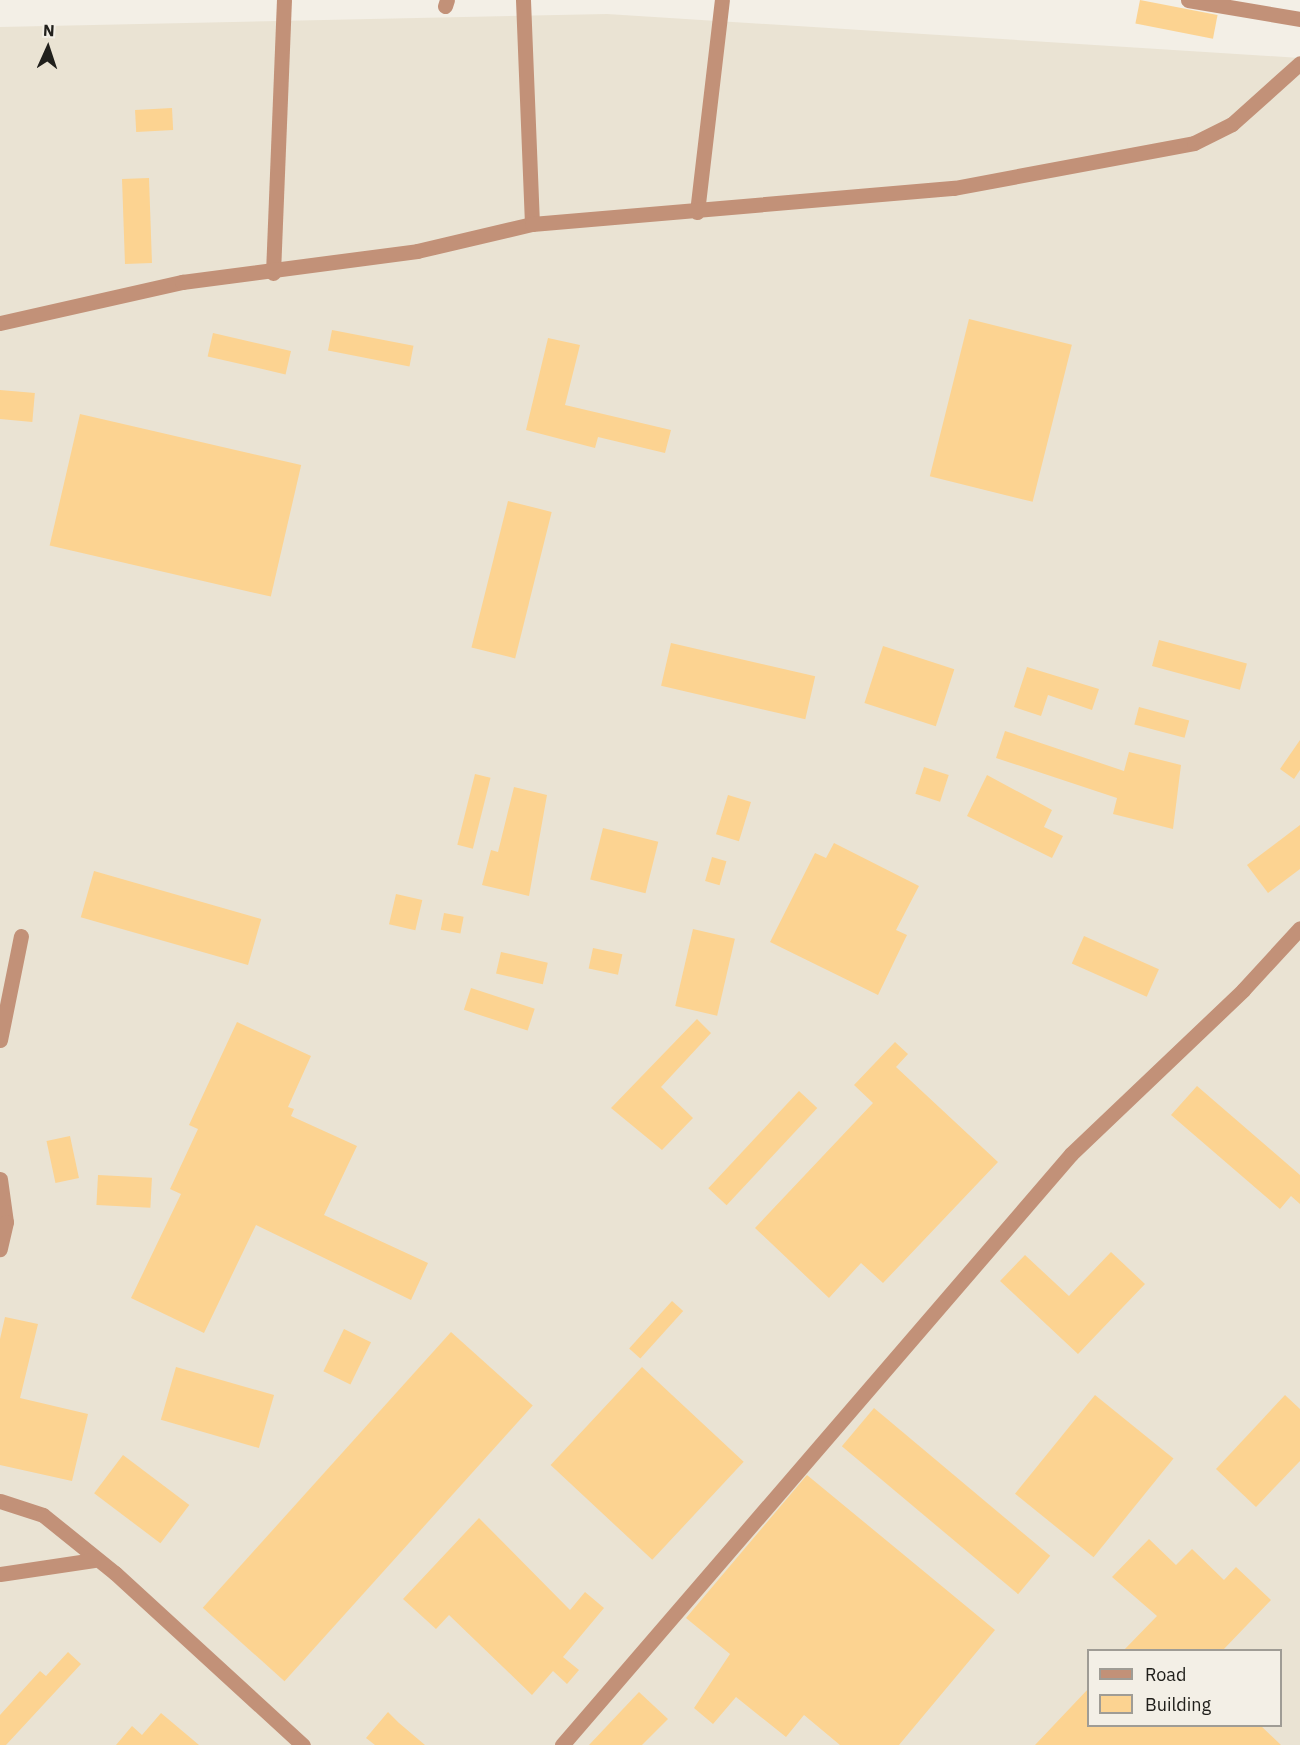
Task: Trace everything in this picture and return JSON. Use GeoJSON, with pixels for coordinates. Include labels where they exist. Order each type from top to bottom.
{"type":"FeatureCollection","features":[{"type":"Feature","properties":{"kind":"street"},"geometry":{"type":"LineString","coordinates":[[273,273],[284,0]]}},
{"type":"Feature","properties":{"kind":"street"},"geometry":{"type":"LineString","coordinates":[[523,0],[532,224]]}},
{"type":"Feature","properties":{"kind":"street"},"geometry":{"type":"LineString","coordinates":[[697,212],[722,0]]}},
{"type":"Feature","properties":{"kind":"street"},"geometry":{"type":"LineString","coordinates":[[1188,0],[1300,19]]}},
{"type":"Feature","properties":{"kind":"street"},"geometry":{"type":"LineString","coordinates":[[0,322],[183,282],[273,273],[417,251],[532,224],[697,212],[954,188],[1194,143],[1232,124],[1300,63]]}},
{"type":"Feature","properties":{"kind":"street"},"geometry":{"type":"LineString","coordinates":[[562,1745],[1071,1154],[1300,928]]}},
{"type":"Feature","properties":{"kind":"street"},"geometry":{"type":"LineString","coordinates":[[0,1040],[21,936]]}},
{"type":"Feature","properties":{"kind":"street"},"geometry":{"type":"LineString","coordinates":[[0,1179],[6,1222],[0,1249]]}},
{"type":"Feature","properties":{"kind":"street"},"geometry":{"type":"LineString","coordinates":[[0,1501],[43,1515],[303,1745]]}},
{"type":"Feature","properties":{"kind":"street"},"geometry":{"type":"LineString","coordinates":[[7,1574],[42,1566],[94,1560]]}},
{"type":"Feature","properties":{"kind":"shaded area"},"geometry":{"type":"Polygon","coordinates":[[[607,14],[1300,58],[1300,1745],[0,1745],[0,27],[607,14]]]}},
{"type":"Feature","properties":{"kind":"building"},"geometry":{"type":"Polygon","coordinates":[[[1140,0],[1218,15],[1213,39],[1135,24],[1140,0]]]}},
{"type":"Feature","properties":{"kind":"building"},"geometry":{"type":"Polygon","coordinates":[[[172,108],[173,130],[136,132],[135,110],[172,108]]]}},
{"type":"Feature","properties":{"kind":"building"},"geometry":{"type":"Polygon","coordinates":[[[149,178],[152,263],[125,264],[122,179],[149,178]]]}},
{"type":"Feature","properties":{"kind":"building"},"geometry":{"type":"Polygon","coordinates":[[[969,319],[1072,345],[1033,502],[930,476],[969,319]]]}},
{"type":"Feature","properties":{"kind":"building"},"geometry":{"type":"Polygon","coordinates":[[[332,330],[413,346],[409,366],[328,351],[332,330]]]}},
{"type":"Feature","properties":{"kind":"building"},"geometry":{"type":"Polygon","coordinates":[[[213,333],[291,351],[286,374],[208,356],[213,333]]]}},
{"type":"Feature","properties":{"kind":"building"},"geometry":{"type":"Polygon","coordinates":[[[548,338],[580,345],[565,405],[671,430],[665,453],[598,437],[595,448],[526,430],[548,338]]]}},
{"type":"Feature","properties":{"kind":"building"},"geometry":{"type":"Polygon","coordinates":[[[0,390],[35,393],[32,422],[0,419],[0,390]]]}},
{"type":"Feature","properties":{"kind":"building"},"geometry":{"type":"Polygon","coordinates":[[[80,414],[301,465],[271,597],[50,546],[80,414]]]}},
{"type":"Feature","properties":{"kind":"building"},"geometry":{"type":"Polygon","coordinates":[[[508,501],[552,512],[515,658],[471,648],[508,501]]]}},
{"type":"Feature","properties":{"kind":"building"},"geometry":{"type":"Polygon","coordinates":[[[1159,640],[1247,664],[1240,690],[1152,666],[1159,640]]]}},
{"type":"Feature","properties":{"kind":"building"},"geometry":{"type":"Polygon","coordinates":[[[671,643],[815,676],[805,719],[661,686],[671,643]]]}},
{"type":"Feature","properties":{"kind":"building"},"geometry":{"type":"Polygon","coordinates":[[[883,646],[954,669],[936,726],[864,703],[883,646]]]}},
{"type":"Feature","properties":{"kind":"building"},"geometry":{"type":"Polygon","coordinates":[[[1027,667],[1099,689],[1092,710],[1048,695],[1041,716],[1014,707],[1027,667]]]}},
{"type":"Feature","properties":{"kind":"building"},"geometry":{"type":"Polygon","coordinates":[[[1139,707],[1189,720],[1185,738],[1134,724],[1139,707]]]}},
{"type":"Feature","properties":{"kind":"building"},"geometry":{"type":"Polygon","coordinates":[[[1005,731],[1124,771],[1129,752],[1181,765],[1173,829],[1113,814],[1117,798],[996,758],[1005,731]]]}},
{"type":"Feature","properties":{"kind":"building"},"geometry":{"type":"Polygon","coordinates":[[[1300,740],[1300,770],[1294,779],[1280,769],[1300,740]]]}},
{"type":"Feature","properties":{"kind":"building"},"geometry":{"type":"Polygon","coordinates":[[[924,767],[949,775],[940,802],[915,794],[924,767]]]}},
{"type":"Feature","properties":{"kind":"building"},"geometry":{"type":"Polygon","coordinates":[[[475,774],[491,778],[473,849],[457,845],[475,774]]]}},
{"type":"Feature","properties":{"kind":"building"},"geometry":{"type":"Polygon","coordinates":[[[987,775],[1052,810],[1044,827],[1063,836],[1052,858],[967,816],[987,775]]]}},
{"type":"Feature","properties":{"kind":"building"},"geometry":{"type":"Polygon","coordinates":[[[514,787],[547,795],[529,896],[482,885],[491,850],[498,852],[514,787]]]}},
{"type":"Feature","properties":{"kind":"building"},"geometry":{"type":"Polygon","coordinates":[[[728,795],[751,802],[739,841],[716,834],[728,795]]]}},
{"type":"Feature","properties":{"kind":"building"},"geometry":{"type":"Polygon","coordinates":[[[1300,825],[1300,869],[1268,893],[1247,865],[1300,825]]]}},
{"type":"Feature","properties":{"kind":"building"},"geometry":{"type":"Polygon","coordinates":[[[603,828],[658,842],[645,893],[590,879],[603,828]]]}},
{"type":"Feature","properties":{"kind":"building"},"geometry":{"type":"Polygon","coordinates":[[[834,843],[919,886],[896,930],[907,935],[878,995],[770,942],[815,853],[826,858],[834,843]]]}},
{"type":"Feature","properties":{"kind":"building"},"geometry":{"type":"Polygon","coordinates":[[[712,857],[726,861],[720,885],[705,881],[712,857]]]}},
{"type":"Feature","properties":{"kind":"building"},"geometry":{"type":"Polygon","coordinates":[[[94,871],[261,919],[248,965],[81,917],[94,871]]]}},
{"type":"Feature","properties":{"kind":"building"},"geometry":{"type":"Polygon","coordinates":[[[396,894],[422,900],[415,930],[389,924],[396,894]]]}},
{"type":"Feature","properties":{"kind":"building"},"geometry":{"type":"Polygon","coordinates":[[[444,913],[464,917],[460,934],[441,930],[444,913]]]}},
{"type":"Feature","properties":{"kind":"building"},"geometry":{"type":"Polygon","coordinates":[[[693,929],[735,939],[717,1016],[675,1006],[693,929]]]}},
{"type":"Feature","properties":{"kind":"building"},"geometry":{"type":"Polygon","coordinates":[[[1084,936],[1159,969],[1147,997],[1072,963],[1084,936]]]}},
{"type":"Feature","properties":{"kind":"building"},"geometry":{"type":"Polygon","coordinates":[[[593,948],[622,954],[618,975],[589,969],[593,948]]]}},
{"type":"Feature","properties":{"kind":"building"},"geometry":{"type":"Polygon","coordinates":[[[501,952],[548,963],[543,984],[496,973],[501,952]]]}},
{"type":"Feature","properties":{"kind":"building"},"geometry":{"type":"Polygon","coordinates":[[[471,988],[535,1009],[528,1031],[464,1010],[471,988]]]}},
{"type":"Feature","properties":{"kind":"building"},"geometry":{"type":"Polygon","coordinates":[[[697,1019],[711,1033],[661,1087],[693,1118],[662,1150],[611,1108],[697,1019]]]}},
{"type":"Feature","properties":{"kind":"building"},"geometry":{"type":"Polygon","coordinates":[[[237,1022],[311,1056],[288,1107],[294,1109],[291,1116],[357,1146],[324,1215],[428,1263],[411,1300],[256,1225],[204,1333],[131,1298],[181,1194],[170,1189],[198,1129],[189,1125],[237,1022]]]}},
{"type":"Feature","properties":{"kind":"building"},"geometry":{"type":"Polygon","coordinates":[[[895,1042],[908,1054],[896,1067],[998,1162],[883,1283],[861,1263],[829,1298],[755,1228],[873,1103],[854,1085],[895,1042]]]}},
{"type":"Feature","properties":{"kind":"building"},"geometry":{"type":"Polygon","coordinates":[[[1197,1086],[1300,1175],[1300,1204],[1291,1196],[1280,1209],[1171,1115],[1197,1086]]]}},
{"type":"Feature","properties":{"kind":"building"},"geometry":{"type":"Polygon","coordinates":[[[799,1091],[817,1108],[727,1205],[708,1188],[799,1091]]]}},
{"type":"Feature","properties":{"kind":"building"},"geometry":{"type":"Polygon","coordinates":[[[70,1136],[79,1178],[55,1183],[47,1141],[70,1136]]]}},
{"type":"Feature","properties":{"kind":"building"},"geometry":{"type":"Polygon","coordinates":[[[98,1175],[152,1178],[150,1208],[96,1205],[98,1175]]]}},
{"type":"Feature","properties":{"kind":"building"},"geometry":{"type":"Polygon","coordinates":[[[1111,1252],[1145,1284],[1078,1354],[1000,1281],[1025,1255],[1069,1296],[1111,1252]]]}},
{"type":"Feature","properties":{"kind":"building"},"geometry":{"type":"Polygon","coordinates":[[[672,1301],[683,1311],[640,1359],[629,1349],[672,1301]]]}},
{"type":"Feature","properties":{"kind":"building"},"geometry":{"type":"Polygon","coordinates":[[[5,1317],[38,1324],[20,1398],[88,1414],[72,1481],[0,1465],[0,1339],[5,1317]]]}},
{"type":"Feature","properties":{"kind":"building"},"geometry":{"type":"Polygon","coordinates":[[[344,1329],[371,1342],[350,1384],[323,1371],[344,1329]]]}},
{"type":"Feature","properties":{"kind":"building"},"geometry":{"type":"Polygon","coordinates":[[[451,1332],[533,1406],[284,1681],[203,1608],[451,1332]]]}},
{"type":"Feature","properties":{"kind":"building"},"geometry":{"type":"Polygon","coordinates":[[[176,1367],[274,1395],[259,1448],[161,1420],[176,1367]]]}},
{"type":"Feature","properties":{"kind":"building"},"geometry":{"type":"Polygon","coordinates":[[[642,1367],[744,1462],[652,1560],[551,1465],[642,1367]]]}},
{"type":"Feature","properties":{"kind":"building"},"geometry":{"type":"Polygon","coordinates":[[[1095,1395],[1173,1459],[1094,1557],[1015,1494],[1095,1395]]]}},
{"type":"Feature","properties":{"kind":"building"},"geometry":{"type":"Polygon","coordinates":[[[1285,1395],[1300,1409],[1300,1461],[1256,1507],[1216,1469],[1285,1395]]]}},
{"type":"Feature","properties":{"kind":"building"},"geometry":{"type":"Polygon","coordinates":[[[874,1408],[1050,1556],[1018,1594],[842,1446],[874,1408]]]}},
{"type":"Feature","properties":{"kind":"building"},"geometry":{"type":"Polygon","coordinates":[[[123,1455],[189,1505],[160,1543],[94,1493],[123,1455]]]}},
{"type":"Feature","properties":{"kind":"building"},"geometry":{"type":"Polygon","coordinates":[[[807,1475],[995,1630],[899,1745],[840,1745],[804,1715],[786,1737],[736,1697],[713,1724],[694,1708],[730,1654],[686,1618],[807,1475]]]}},
{"type":"Feature","properties":{"kind":"building"},"geometry":{"type":"Polygon","coordinates":[[[479,1518],[570,1610],[585,1592],[604,1608],[563,1657],[579,1670],[567,1684],[553,1671],[532,1695],[449,1615],[436,1629],[403,1599],[479,1518]]]}},
{"type":"Feature","properties":{"kind":"building"},"geometry":{"type":"Polygon","coordinates":[[[1149,1539],[1176,1565],[1192,1549],[1224,1580],[1236,1567],[1271,1600],[1224,1649],[1125,1649],[1157,1616],[1112,1577],[1149,1539]]]}},
{"type":"Feature","properties":{"kind":"building"},"geometry":{"type":"Polygon","coordinates":[[[68,1652],[81,1664],[6,1745],[0,1745],[0,1715],[40,1671],[46,1676],[68,1652]]]}},
{"type":"Feature","properties":{"kind":"building"},"geometry":{"type":"Polygon","coordinates":[[[1087,1690],[1087,1727],[1262,1727],[1281,1745],[1035,1745],[1087,1690]]]}},
{"type":"Feature","properties":{"kind":"building"},"geometry":{"type":"Polygon","coordinates":[[[639,1692],[668,1719],[642,1745],[589,1745],[639,1692]]]}},
{"type":"Feature","properties":{"kind":"building"},"geometry":{"type":"Polygon","coordinates":[[[388,1712],[425,1745],[375,1745],[366,1738],[388,1712]]]}},
{"type":"Feature","properties":{"kind":"building"},"geometry":{"type":"Polygon","coordinates":[[[161,1713],[199,1745],[116,1745],[132,1726],[142,1735],[161,1713]]]}}]}
